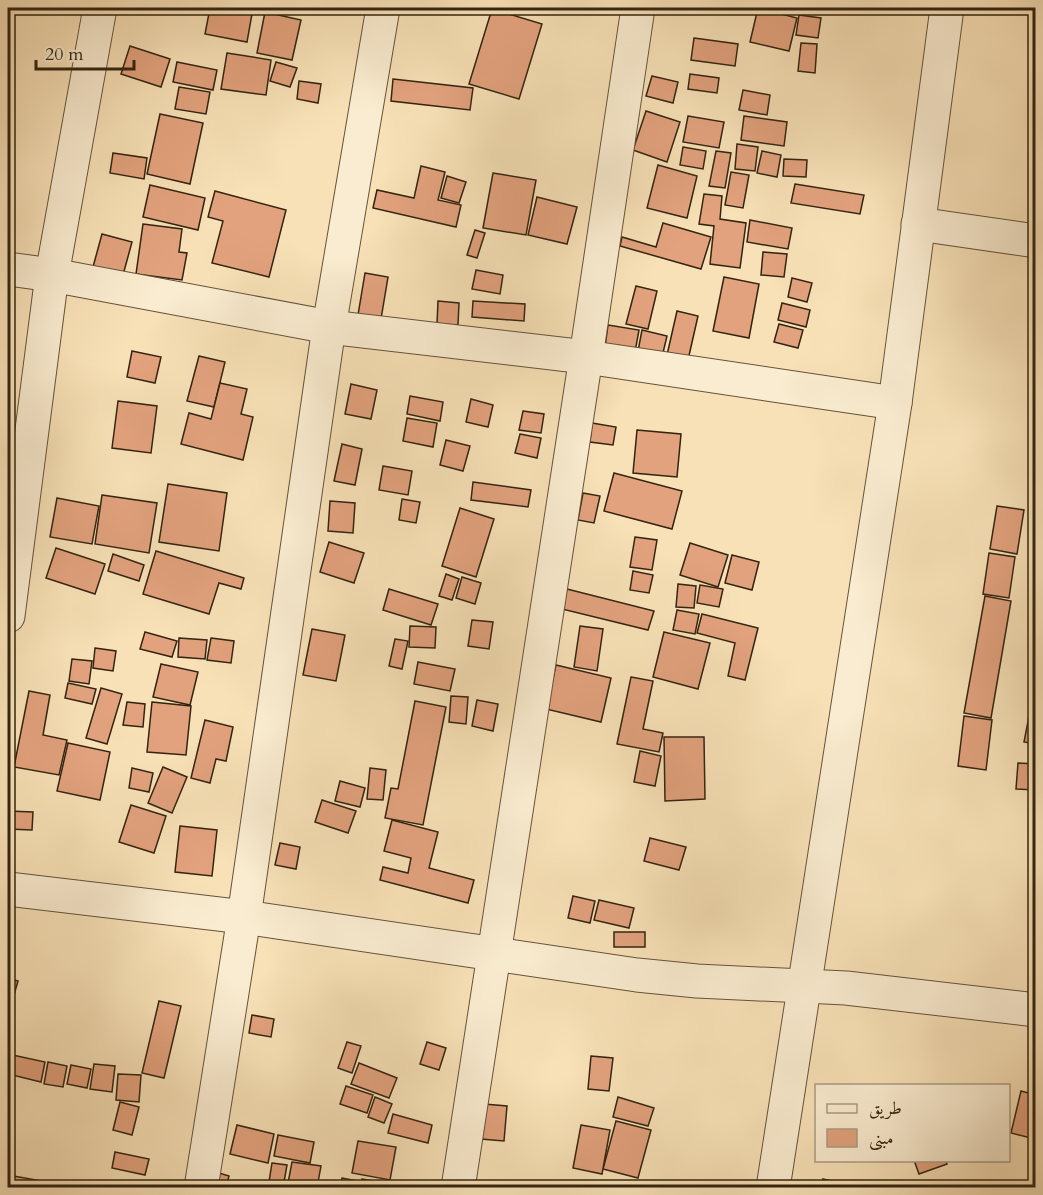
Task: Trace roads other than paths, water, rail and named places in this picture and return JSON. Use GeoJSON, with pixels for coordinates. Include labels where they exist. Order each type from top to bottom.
{"type":"FeatureCollection","features":[{"type":"Feature","properties":{"kind":"street"},"geometry":{"type":"LineString","coordinates":[[8,616],[52,275],[100,8]]}},
{"type":"Feature","properties":{"kind":"street"},"geometry":{"type":"LineString","coordinates":[[201,1188],[244,917],[329,327],[383,8]]}},
{"type":"Feature","properties":{"kind":"street"},"geometry":{"type":"LineString","coordinates":[[458,1188],[638,8]]}},
{"type":"Feature","properties":{"kind":"street"},"geometry":{"type":"LineString","coordinates":[[773,1188],[895,403],[947,8]]}},
{"type":"Feature","properties":{"kind":"street"},"geometry":{"type":"LineString","coordinates":[[918,224],[1035,241]]}},
{"type":"Feature","properties":{"kind":"street"},"geometry":{"type":"LineString","coordinates":[[8,269],[52,275],[329,327],[586,357],[895,403]]}},
{"type":"Feature","properties":{"kind":"street"},"geometry":{"type":"LineString","coordinates":[[8,889],[244,917],[637,975],[697,981],[805,985],[1035,1010]]}}]}
